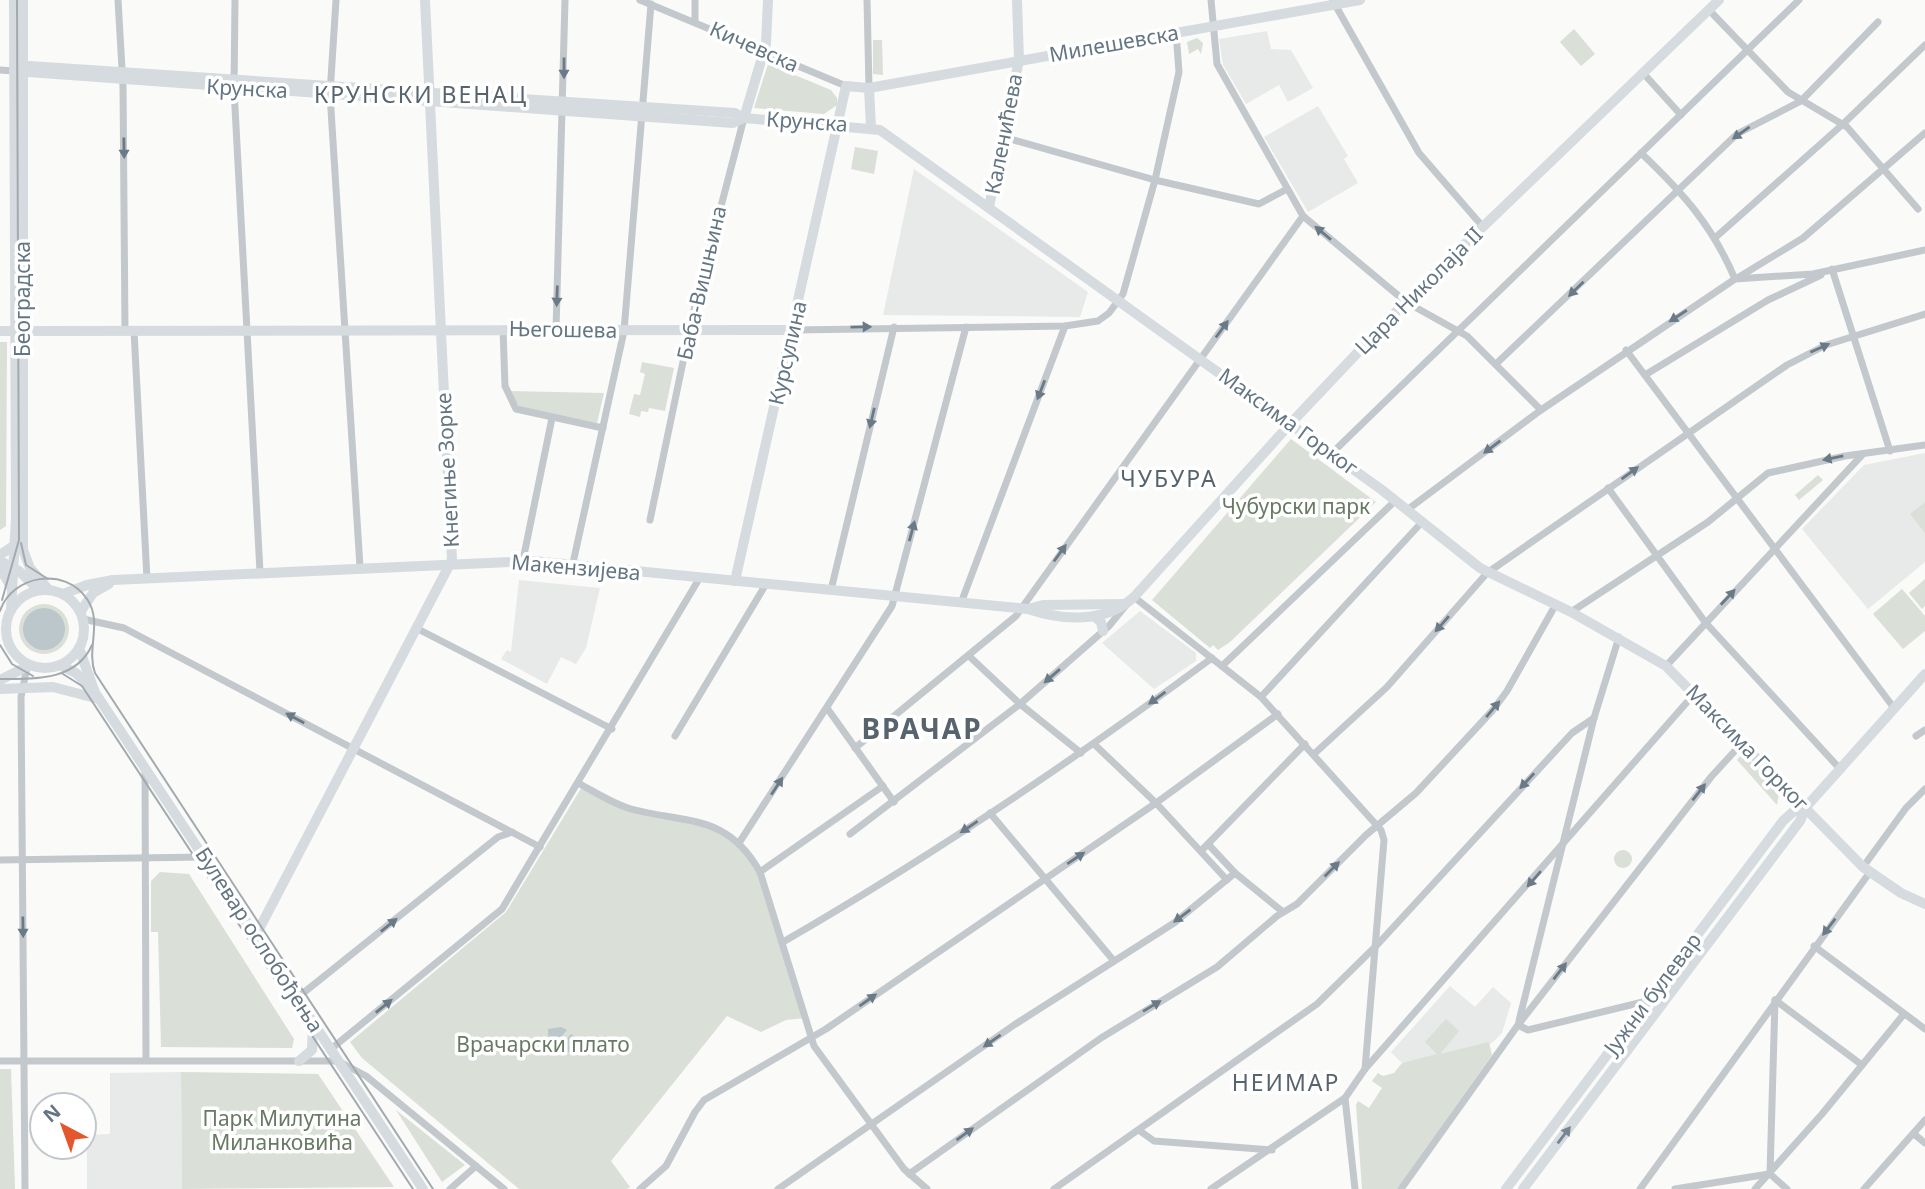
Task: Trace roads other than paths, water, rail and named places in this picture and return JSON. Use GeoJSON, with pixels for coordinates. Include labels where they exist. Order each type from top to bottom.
{"type":"FeatureCollection","features":[{"type":"Feature","properties":{"kind":"main road","name":"Београдска"},"geometry":{"type":"LineString","coordinates":[[14,0],[19,68]]}},
{"type":"Feature","properties":{"kind":"main road","name":"Београдска"},"geometry":{"type":"LineString","coordinates":[[11,610],[16,544],[19,68],[23,0]]}},
{"type":"Feature","properties":{"kind":"main road","name":"Кнегиње Зорке"},"geometry":{"type":"LineString","coordinates":[[256,935],[451,563],[425,0]]}},
{"type":"Feature","properties":{"kind":"main road","name":"Баба-Вишњина"},"geometry":{"type":"LineString","coordinates":[[744,118],[764,50],[768,0]]}},
{"type":"Feature","properties":{"kind":"main road","name":"Каленићева"},"geometry":{"type":"LineString","coordinates":[[989,207],[1018,60],[1017,0]]}},
{"type":"Feature","properties":{"kind":"main road","name":"Милешевска"},"geometry":{"type":"LineString","coordinates":[[869,88],[1333,2],[1360,0]]}},
{"type":"Feature","properties":{"kind":"main road","name":"Цара Николаја II"},"geometry":{"type":"LineString","coordinates":[[1131,600],[1290,424],[1406,302],[1719,0]]}},
{"type":"Feature","properties":{"kind":"main road","name":"Крунска"},"geometry":{"type":"LineString","coordinates":[[19,68],[644,111],[733,123],[744,118],[871,127]]}},
{"type":"Feature","properties":{"kind":"main road","name":"Кичевска"},"geometry":{"type":"LineString","coordinates":[[846,86],[869,88]]}},
{"type":"Feature","properties":{"kind":"main road","name":"Курсулина"},"geometry":{"type":"LineString","coordinates":[[735,581],[846,86]]}},
{"type":"Feature","properties":{"kind":"main road"},"geometry":{"type":"LineString","coordinates":[[869,88],[871,127]]}},
{"type":"Feature","properties":{"kind":"main road","name":"Максима Горког"},"geometry":{"type":"LineString","coordinates":[[871,127],[880,130],[989,207],[1395,500],[1487,573],[1556,604],[1619,637],[1666,666],[1744,742],[1866,870],[1901,893],[1925,904]]}},
{"type":"Feature","properties":{"kind":"main road","name":"Његошева"},"geometry":{"type":"LineString","coordinates":[[0,331],[441,328],[793,330]]}},
{"type":"Feature","properties":{"kind":"main road","name":"Београдска"},"geometry":{"type":"LineString","coordinates":[[19,331],[23,550],[30,568],[44,590]]}},
{"type":"Feature","properties":{"kind":"main road"},"geometry":{"type":"LineString","coordinates":[[0,555],[16,544]]}},
{"type":"Feature","properties":{"kind":"main road","name":"Макензијева"},"geometry":{"type":"LineString","coordinates":[[63,594],[87,584],[123,580],[523,560],[1024,609],[1066,616],[1109,615],[1131,600]]}},
{"type":"Feature","properties":{"kind":"main road"},"geometry":{"type":"LineString","coordinates":[[0,561],[14,567],[44,590],[63,594],[82,615],[84,634],[79,648],[60,665],[47,668],[28,666],[0,680]]}},
{"type":"Feature","properties":{"kind":"main road"},"geometry":{"type":"LineString","coordinates":[[0,568],[11,587]]}},
{"type":"Feature","properties":{"kind":"main road","name":"Макензијева"},"geometry":{"type":"LineString","coordinates":[[82,615],[97,590],[123,580]]}},
{"type":"Feature","properties":{"kind":"main road"},"geometry":{"type":"LineString","coordinates":[[28,666],[15,654],[9,643],[6,626],[11,610],[24,596],[44,590]]}},
{"type":"Feature","properties":{"kind":"main road","name":"Макензијева"},"geometry":{"type":"LineString","coordinates":[[1024,609],[1044,605],[1131,600]]}},
{"type":"Feature","properties":{"kind":"main road"},"geometry":{"type":"LineString","coordinates":[[1095,617],[1101,622],[1103,631]]}},
{"type":"Feature","properties":{"kind":"main road"},"geometry":{"type":"LineString","coordinates":[[0,652],[9,643]]}},
{"type":"Feature","properties":{"kind":"main road","name":"Булевар ослобођења"},"geometry":{"type":"LineString","coordinates":[[79,648],[97,695]]}},
{"type":"Feature","properties":{"kind":"main road","name":"Булевар ослобођења"},"geometry":{"type":"LineString","coordinates":[[60,665],[76,673],[97,695],[423,1189]]}},
{"type":"Feature","properties":{"kind":"main road","name":"Јужни булевар"},"geometry":{"type":"LineString","coordinates":[[1523,1189],[1800,821],[1806,807],[1925,674]]}},
{"type":"Feature","properties":{"kind":"main road"},"geometry":{"type":"LineString","coordinates":[[0,689],[61,688],[97,695]]}},
{"type":"Feature","properties":{"kind":"main road","name":"Јужни булевар"},"geometry":{"type":"LineString","coordinates":[[1506,1189],[1783,821],[1793,812],[1806,807]]}},
{"type":"Feature","properties":{"kind":"main road"},"geometry":{"type":"LineString","coordinates":[[299,1061],[312,1050],[313,1023]]}},
{"type":"Feature","properties":{"kind":"street"},"geometry":{"type":"LineString","coordinates":[[118,0],[130,330],[147,579]]}},
{"type":"Feature","properties":{"kind":"street"},"geometry":{"type":"LineString","coordinates":[[235,0],[234,84],[260,572]]}},
{"type":"Feature","properties":{"kind":"street"},"geometry":{"type":"LineString","coordinates":[[336,0],[330,89],[360,567]]}},
{"type":"Feature","properties":{"kind":"street"},"geometry":{"type":"LineString","coordinates":[[556,330],[565,0]]}},
{"type":"Feature","properties":{"kind":"street","name":"Кичевска"},"geometry":{"type":"LineString","coordinates":[[640,0],[846,86]]}},
{"type":"Feature","properties":{"kind":"street"},"geometry":{"type":"LineString","coordinates":[[695,0],[695,22]]}},
{"type":"Feature","properties":{"kind":"street"},"geometry":{"type":"LineString","coordinates":[[867,0],[869,88]]}},
{"type":"Feature","properties":{"kind":"street"},"geometry":{"type":"LineString","coordinates":[[1211,0],[1217,64],[1303,216],[1406,302],[1460,331],[1497,363],[1541,410]]}},
{"type":"Feature","properties":{"kind":"street"},"geometry":{"type":"LineString","coordinates":[[1331,454],[1799,0]]}},
{"type":"Feature","properties":{"kind":"street"},"geometry":{"type":"LineString","coordinates":[[1333,2],[1419,153],[1483,226]]}},
{"type":"Feature","properties":{"kind":"street"},"geometry":{"type":"LineString","coordinates":[[573,563],[624,331],[651,4]]}},
{"type":"Feature","properties":{"kind":"street"},"geometry":{"type":"LineString","coordinates":[[1709,10],[1801,102],[1843,124],[1918,209]]}},
{"type":"Feature","properties":{"kind":"street"},"geometry":{"type":"LineString","coordinates":[[1497,363],[1741,131],[1801,102],[1878,22]]}},
{"type":"Feature","properties":{"kind":"street"},"geometry":{"type":"LineString","coordinates":[[1119,302],[1155,180],[1179,72],[1176,33]]}},
{"type":"Feature","properties":{"kind":"street"},"geometry":{"type":"LineString","coordinates":[[1716,237],[1843,124],[1925,44]]}},
{"type":"Feature","properties":{"kind":"street","name":"Крунска"},"geometry":{"type":"LineString","coordinates":[[0,70],[19,68]]}},
{"type":"Feature","properties":{"kind":"street"},"geometry":{"type":"LineString","coordinates":[[1644,74],[1681,115]]}},
{"type":"Feature","properties":{"kind":"street","name":"Баба-Вишњина"},"geometry":{"type":"LineString","coordinates":[[650,520],[690,330],[744,118]]}},
{"type":"Feature","properties":{"kind":"street"},"geometry":{"type":"LineString","coordinates":[[1407,510],[1626,350],[1803,238],[1925,133]]}},
{"type":"Feature","properties":{"kind":"street"},"geometry":{"type":"LineString","coordinates":[[1003,137],[1155,180],[1259,204],[1287,189]]}},
{"type":"Feature","properties":{"kind":"street"},"geometry":{"type":"LineString","coordinates":[[1641,153],[1680,190],[1716,237],[1735,279]]}},
{"type":"Feature","properties":{"kind":"street"},"geometry":{"type":"LineString","coordinates":[[855,748],[1024,609],[1303,216]]}},
{"type":"Feature","properties":{"kind":"street"},"geometry":{"type":"LineString","coordinates":[[1735,279],[1785,277],[1925,250]]}},
{"type":"Feature","properties":{"kind":"street"},"geometry":{"type":"LineString","coordinates":[[1833,269],[1890,451]]}},
{"type":"Feature","properties":{"kind":"street"},"geometry":{"type":"LineString","coordinates":[[1645,374],[1768,300],[1833,269]]}},
{"type":"Feature","properties":{"kind":"street","name":"Његошева"},"geometry":{"type":"LineString","coordinates":[[793,330],[1065,326],[1098,321],[1119,302]]}},
{"type":"Feature","properties":{"kind":"street"},"geometry":{"type":"LineString","coordinates":[[1314,754],[1387,687],[1487,573],[1688,431],[1787,365],[1853,336],[1925,314]]}},
{"type":"Feature","properties":{"kind":"street"},"geometry":{"type":"LineString","coordinates":[[961,603],[1065,326]]}},
{"type":"Feature","properties":{"kind":"street"},"geometry":{"type":"LineString","coordinates":[[831,590],[894,327]]}},
{"type":"Feature","properties":{"kind":"street"},"geometry":{"type":"LineString","coordinates":[[739,843],[885,620],[895,597],[966,327]]}},
{"type":"Feature","properties":{"kind":"street"},"geometry":{"type":"LineString","coordinates":[[503,330],[505,386],[510,400],[519,412],[603,428]]}},
{"type":"Feature","properties":{"kind":"street"},"geometry":{"type":"LineString","coordinates":[[1626,350],[1773,550],[1894,708]]}},
{"type":"Feature","properties":{"kind":"street"},"geometry":{"type":"LineString","coordinates":[[523,560],[552,418]]}},
{"type":"Feature","properties":{"kind":"street"},"geometry":{"type":"LineString","coordinates":[[1571,612],[1708,522],[1735,499],[1776,471],[1925,445]]}},
{"type":"Feature","properties":{"kind":"street"},"geometry":{"type":"LineString","coordinates":[[1666,666],[1862,455]]}},
{"type":"Feature","properties":{"kind":"street"},"geometry":{"type":"LineString","coordinates":[[1608,488],[1705,622],[1841,770]]}},
{"type":"Feature","properties":{"kind":"street"},"geometry":{"type":"LineString","coordinates":[[1222,666],[1395,500]]}},
{"type":"Feature","properties":{"kind":"street"},"geometry":{"type":"LineString","coordinates":[[1261,697],[1422,522]]}},
{"type":"Feature","properties":{"kind":"street"},"geometry":{"type":"LineString","coordinates":[[331,1049],[502,909],[612,729],[699,579]]}},
{"type":"Feature","properties":{"kind":"street"},"geometry":{"type":"LineString","coordinates":[[675,736],[765,584]]}},
{"type":"Feature","properties":{"kind":"street"},"geometry":{"type":"LineString","coordinates":[[850,834],[1020,704],[1103,631],[1131,600],[1261,697],[1377,825],[1384,840],[1365,1069]]}},
{"type":"Feature","properties":{"kind":"street"},"geometry":{"type":"LineString","coordinates":[[909,1174],[1101,1038],[1217,967],[1283,912],[1297,904],[1377,825],[1426,782],[1500,702],[1556,604]]}},
{"type":"Feature","properties":{"kind":"street"},"geometry":{"type":"LineString","coordinates":[[82,615],[124,628],[540,846]]}},
{"type":"Feature","properties":{"kind":"street"},"geometry":{"type":"LineString","coordinates":[[418,629],[612,729]]}},
{"type":"Feature","properties":{"kind":"street"},"geometry":{"type":"LineString","coordinates":[[1518,1025],[1594,718],[1619,637]]}},
{"type":"Feature","properties":{"kind":"street"},"geometry":{"type":"LineString","coordinates":[[969,656],[1020,704],[1081,753]]}},
{"type":"Feature","properties":{"kind":"street"},"geometry":{"type":"LineString","coordinates":[[783,942],[920,860],[1081,753],[1212,658]]}},
{"type":"Feature","properties":{"kind":"street"},"geometry":{"type":"LineString","coordinates":[[25,1189],[21,687],[28,666]]}},
{"type":"Feature","properties":{"kind":"street"},"geometry":{"type":"LineString","coordinates":[[1211,1189],[1345,1098],[1365,1069],[1695,693]]}},
{"type":"Feature","properties":{"kind":"street"},"geometry":{"type":"LineString","coordinates":[[827,708],[894,802]]}},
{"type":"Feature","properties":{"kind":"street"},"geometry":{"type":"LineString","coordinates":[[640,1189],[666,1166],[704,1100],[811,1038],[1156,803],[1278,714]]}},
{"type":"Feature","properties":{"kind":"street"},"geometry":{"type":"LineString","coordinates":[[1054,1189],[1317,1004],[1377,945],[1572,733],[1594,718]]}},
{"type":"Feature","properties":{"kind":"street"},"geometry":{"type":"LineString","coordinates":[[1916,736],[1925,730]]}},
{"type":"Feature","properties":{"kind":"street"},"geometry":{"type":"LineString","coordinates":[[1401,1189],[1518,1025],[1728,758],[1744,742]]}},
{"type":"Feature","properties":{"kind":"street"},"geometry":{"type":"LineString","coordinates":[[1094,744],[1156,803],[1227,880]]}},
{"type":"Feature","properties":{"kind":"street"},"geometry":{"type":"LineString","coordinates":[[1201,851],[1305,744]]}},
{"type":"Feature","properties":{"kind":"street"},"geometry":{"type":"LineString","coordinates":[[145,768],[146,1060]]}},
{"type":"Feature","properties":{"kind":"street"},"geometry":{"type":"LineString","coordinates":[[578,783],[628,808],[708,823],[739,843],[760,872],[811,1038],[823,1061],[909,1174],[927,1189]]}},
{"type":"Feature","properties":{"kind":"street"},"geometry":{"type":"LineString","coordinates":[[760,872],[883,786]]}},
{"type":"Feature","properties":{"kind":"street"},"geometry":{"type":"LineString","coordinates":[[1640,1189],[1923,793]]}},
{"type":"Feature","properties":{"kind":"street"},"geometry":{"type":"LineString","coordinates":[[990,813],[1114,961]]}},
{"type":"Feature","properties":{"kind":"street"},"geometry":{"type":"LineString","coordinates":[[495,823],[498,837]]}},
{"type":"Feature","properties":{"kind":"street"},"geometry":{"type":"LineString","coordinates":[[297,998],[498,837],[512,832]]}},
{"type":"Feature","properties":{"kind":"street"},"geometry":{"type":"LineString","coordinates":[[1208,844],[1235,873],[1283,912]]}},
{"type":"Feature","properties":{"kind":"street"},"geometry":{"type":"LineString","coordinates":[[0,860],[204,857]]}},
{"type":"Feature","properties":{"kind":"street"},"geometry":{"type":"LineString","coordinates":[[781,1188],[1014,1026],[1174,923],[1235,873]]}},
{"type":"Feature","properties":{"kind":"street"},"geometry":{"type":"LineString","coordinates":[[1814,946],[1925,1029]]}},
{"type":"Feature","properties":{"kind":"street"},"geometry":{"type":"LineString","coordinates":[[1775,1000],[1862,1065]]}},
{"type":"Feature","properties":{"kind":"street"},"geometry":{"type":"LineString","coordinates":[[1770,1174],[1775,1000]]}},
{"type":"Feature","properties":{"kind":"street"},"geometry":{"type":"LineString","coordinates":[[1518,1025],[1528,1030],[1647,1001]]}},
{"type":"Feature","properties":{"kind":"street"},"geometry":{"type":"LineString","coordinates":[[1755,1189],[1904,1014]]}},
{"type":"Feature","properties":{"kind":"street"},"geometry":{"type":"LineString","coordinates":[[0,1061],[338,1061],[366,1076],[504,1189]]}},
{"type":"Feature","properties":{"kind":"street"},"geometry":{"type":"LineString","coordinates":[[1345,1098],[1355,1189]]}},
{"type":"Feature","properties":{"kind":"street"},"geometry":{"type":"LineString","coordinates":[[1864,1189],[1925,1120]]}},
{"type":"Feature","properties":{"kind":"street"},"geometry":{"type":"LineString","coordinates":[[1140,1131],[1154,1141],[1272,1150]]}},
{"type":"Feature","properties":{"kind":"street"},"geometry":{"type":"LineString","coordinates":[[1914,1134],[1925,1143]]}},
{"type":"Feature","properties":{"kind":"street"},"geometry":{"type":"LineString","coordinates":[[450,1189],[476,1166]]}},
{"type":"Feature","properties":{"kind":"street"},"geometry":{"type":"LineString","coordinates":[[1675,1189],[1770,1174]]}},
{"type":"Feature","properties":{"kind":"street"},"geometry":{"type":"LineString","coordinates":[[1770,1174],[1787,1189]]}},
{"type":"Feature","properties":{"kind":"tram line"},"geometry":{"type":"LineString","coordinates":[[2,600],[19,540],[17,0]]}},
{"type":"Feature","properties":{"kind":"tram line"},"geometry":{"type":"LineString","coordinates":[[21,543],[26,565],[48,579]]}},
{"type":"Feature","properties":{"kind":"tram line"},"geometry":{"type":"LineString","coordinates":[[0,611],[6,599],[16,589],[40,579],[66,582],[87,599],[94,617],[92,655],[95,673],[433,1189]]}},
{"type":"Feature","properties":{"kind":"tram line"},"geometry":{"type":"LineString","coordinates":[[0,645],[12,664],[33,676]]}},
{"type":"Feature","properties":{"kind":"tram line"},"geometry":{"type":"LineString","coordinates":[[0,679],[40,678],[65,672],[76,666],[92,645]]}},
{"type":"Feature","properties":{"kind":"tram line"},"geometry":{"type":"LineString","coordinates":[[63,674],[82,686],[413,1189]]}},
{"type":"Feature","properties":{"kind":"district","name":"КРУНСКИ ВЕНАЦ"},"geometry":{"type":"Point","coordinates":[421,95]}},
{"type":"Feature","properties":{"kind":"district","name":"ЧУБУРА"},"geometry":{"type":"Point","coordinates":[1169,479]}},
{"type":"Feature","properties":{"kind":"district","name":"ВРАЧАР"},"geometry":{"type":"Point","coordinates":[922,729]}},
{"type":"Feature","properties":{"kind":"district","name":"НЕИМАР"},"geometry":{"type":"Point","coordinates":[1286,1083]}},
{"type":"Feature","properties":{"kind":"park label","name":"Чубурски парк"},"geometry":{"type":"Point","coordinates":[1296,507]}},
{"type":"Feature","properties":{"kind":"park label","name":"Врачарски плато"},"geometry":{"type":"Point","coordinates":[543,1045]}},
{"type":"Feature","properties":{"kind":"park label","name":"Парк Милутина Миланковића"},"geometry":{"type":"Point","coordinates":[282,1131]}}]}
